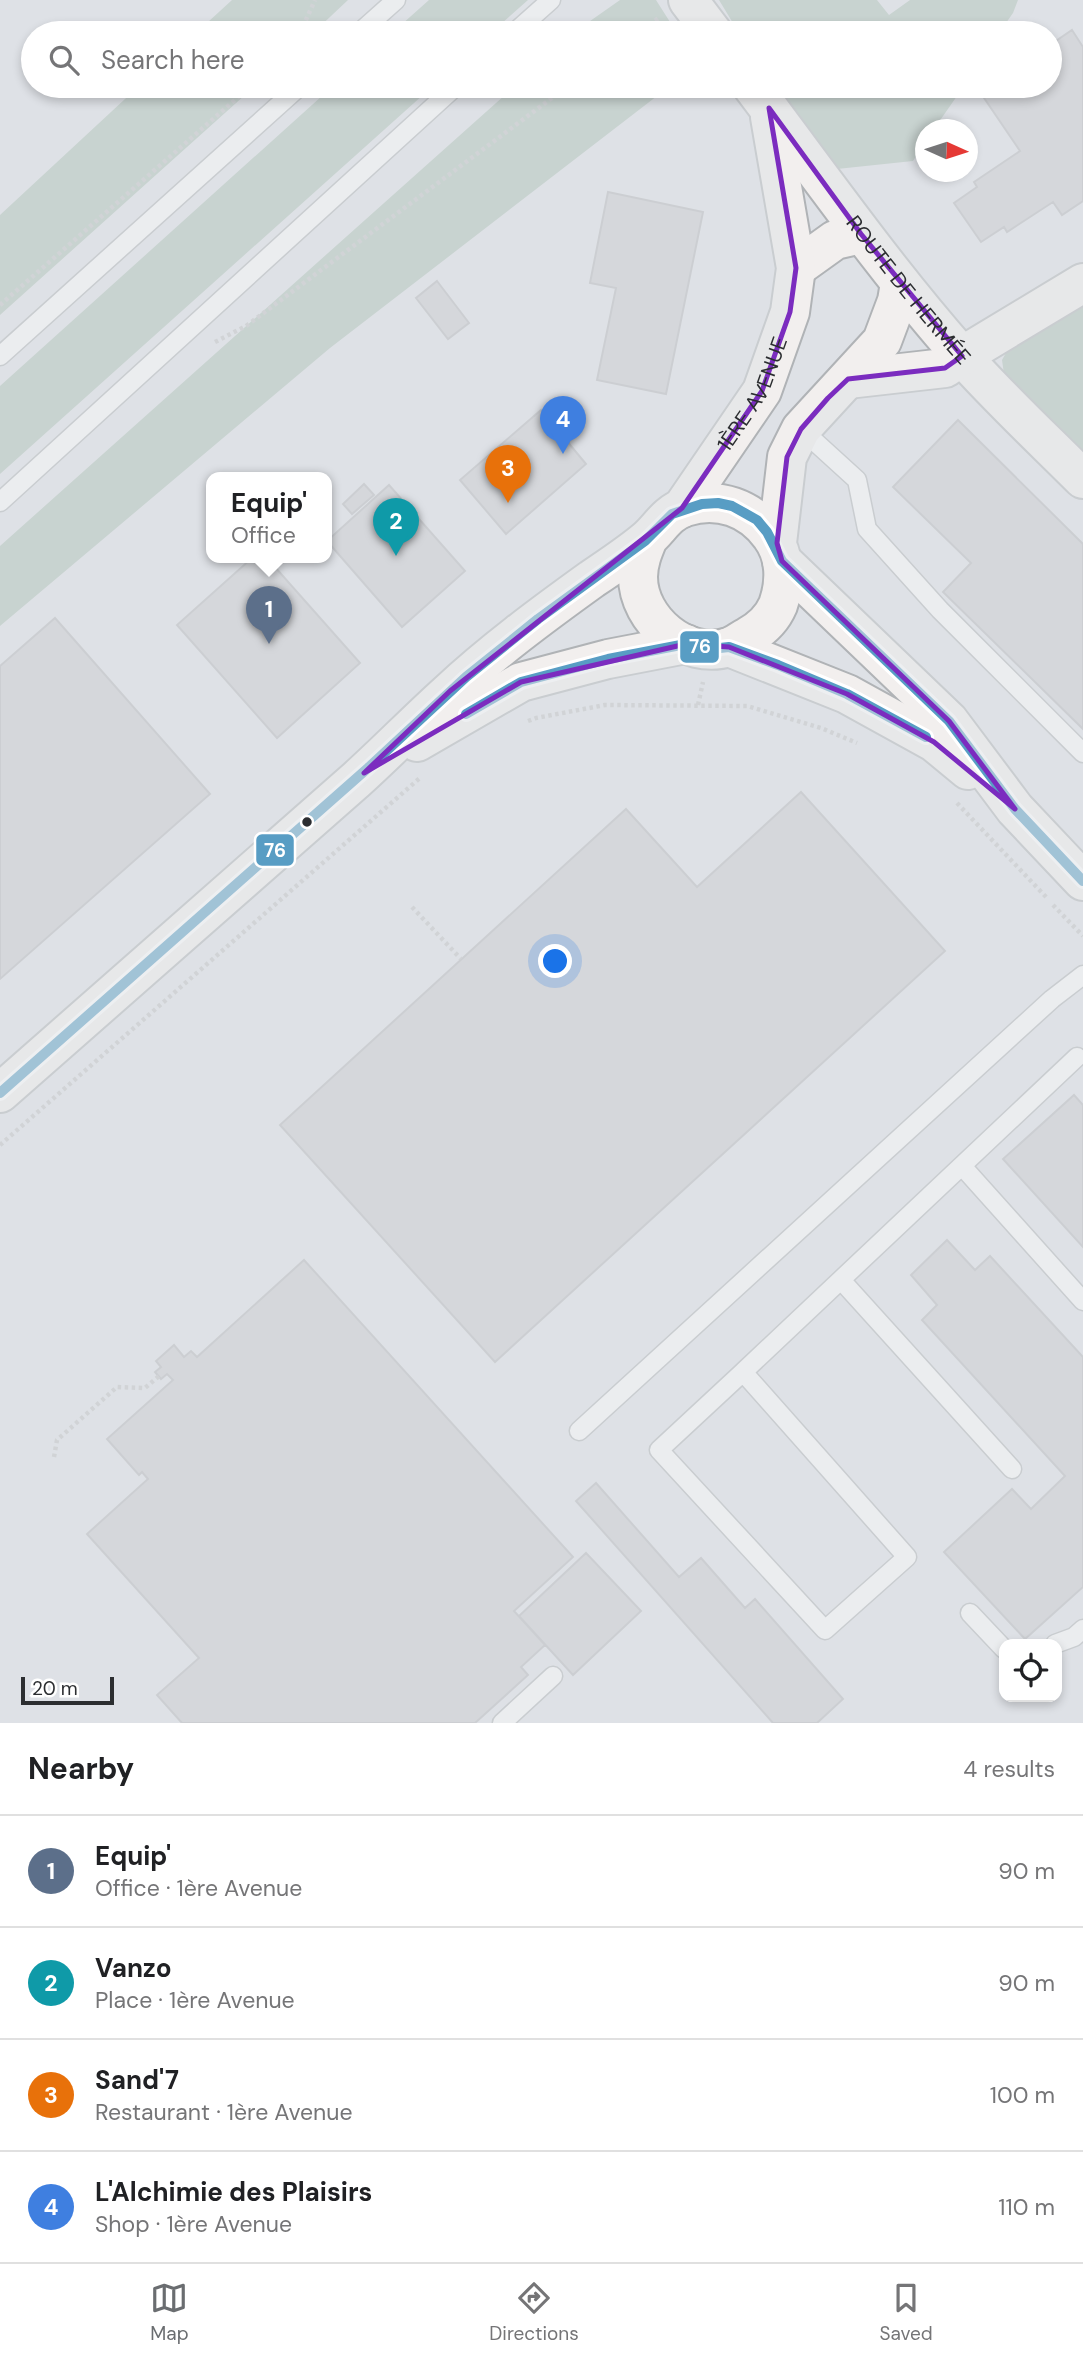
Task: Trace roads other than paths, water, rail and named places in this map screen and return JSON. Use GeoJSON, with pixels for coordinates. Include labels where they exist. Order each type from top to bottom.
{"type":"FeatureCollection","features":[{"type":"Feature","properties":{"kind":"street"},"geometry":{"type":"LineString","coordinates":[[688,0],[704,21]]}},
{"type":"Feature","properties":{"kind":"street","name":"1ÈRE AVENUE"},"geometry":{"type":"LineString","coordinates":[[729,647],[711,649],[686,644],[667,634],[653,619],[642,600],[638,579],[640,558],[648,539],[662,521],[682,508],[762,391],[790,312],[796,268],[761,98]]}},
{"type":"Feature","properties":{"kind":"street","name":"ROUTE DE HERMÉE"},"geometry":{"type":"LineString","coordinates":[[762,98],[900,283],[962,356],[1083,479]]}},
{"type":"Feature","properties":{"kind":"street"},"geometry":{"type":"LineString","coordinates":[[796,268],[835,240],[862,234]]}},
{"type":"Feature","properties":{"kind":"street"},"geometry":{"type":"LineString","coordinates":[[729,647],[760,630],[776,608],[784,585],[780,552],[787,457],[801,429],[882,341],[897,301],[900,283]]}},
{"type":"Feature","properties":{"kind":"street"},"geometry":{"type":"LineString","coordinates":[[848,379],[945,368],[1083,283]]}},
{"type":"Feature","properties":{"kind":"street"},"geometry":{"type":"LineString","coordinates":[[682,508],[703,503],[725,503],[746,511],[764,525],[780,552],[949,721],[1015,809]]}},
{"type":"Feature","properties":{"kind":"street","name":"1ÈRE AVENUE"},"geometry":{"type":"LineString","coordinates":[[0,1093],[364,773],[450,691],[542,616],[648,539]]}},
{"type":"Feature","properties":{"kind":"street","name":"1ÈRE AVENUE"},"geometry":{"type":"LineString","coordinates":[[364,773],[521,682],[608,659],[686,644]]}},
{"type":"Feature","properties":{"kind":"street"},"geometry":{"type":"LineString","coordinates":[[729,647],[847,694],[934,742],[1015,809],[1083,880]]}},
{"type":"Feature","properties":{"kind":"lane"},"geometry":{"type":"LineString","coordinates":[[372,21],[396,0]]}},
{"type":"Feature","properties":{"kind":"lane"},"geometry":{"type":"LineString","coordinates":[[527,21],[551,0]]}},
{"type":"Feature","properties":{"kind":"lane"},"geometry":{"type":"LineString","coordinates":[[0,356],[287,98]]}},
{"type":"Feature","properties":{"kind":"lane"},"geometry":{"type":"LineString","coordinates":[[0,502],[443,98]]}},
{"type":"Feature","properties":{"kind":"lane"},"geometry":{"type":"LineString","coordinates":[[801,429],[858,480],[867,529],[940,610],[1083,753]]}},
{"type":"Feature","properties":{"kind":"lane"},"geometry":{"type":"LineString","coordinates":[[579,1431],[1042,1009],[1083,975]]}},
{"type":"Feature","properties":{"kind":"lane"},"geometry":{"type":"LineString","coordinates":[[743,1372],[907,1557],[825,1630],[659,1450],[1081,1058]]}},
{"type":"Feature","properties":{"kind":"lane"},"geometry":{"type":"LineString","coordinates":[[962,1166],[1083,1301]]}},
{"type":"Feature","properties":{"kind":"lane"},"geometry":{"type":"LineString","coordinates":[[842,1280],[1012,1469]]}},
{"type":"Feature","properties":{"kind":"lane"},"geometry":{"type":"LineString","coordinates":[[970,1613],[999,1643]]}},
{"type":"Feature","properties":{"kind":"lane"},"geometry":{"type":"LineString","coordinates":[[1062,1641],[1074,1637],[1083,1629]]}},
{"type":"Feature","properties":{"kind":"lane"},"geometry":{"type":"LineString","coordinates":[[502,1723],[553,1676]]}},
{"type":"Feature","properties":{"kind":"place","name":"L'Alchimie des Plaisirs"},"geometry":{"type":"Point","coordinates":[563,454]}},
{"type":"Feature","properties":{"kind":"place","name":"Sand'7"},"geometry":{"type":"Point","coordinates":[508,503]}},
{"type":"Feature","properties":{"kind":"place","name":"Vanzo"},"geometry":{"type":"Point","coordinates":[396,556]}},
{"type":"Feature","properties":{"kind":"place","name":"Equip'"},"geometry":{"type":"Point","coordinates":[269,644]}}]}
